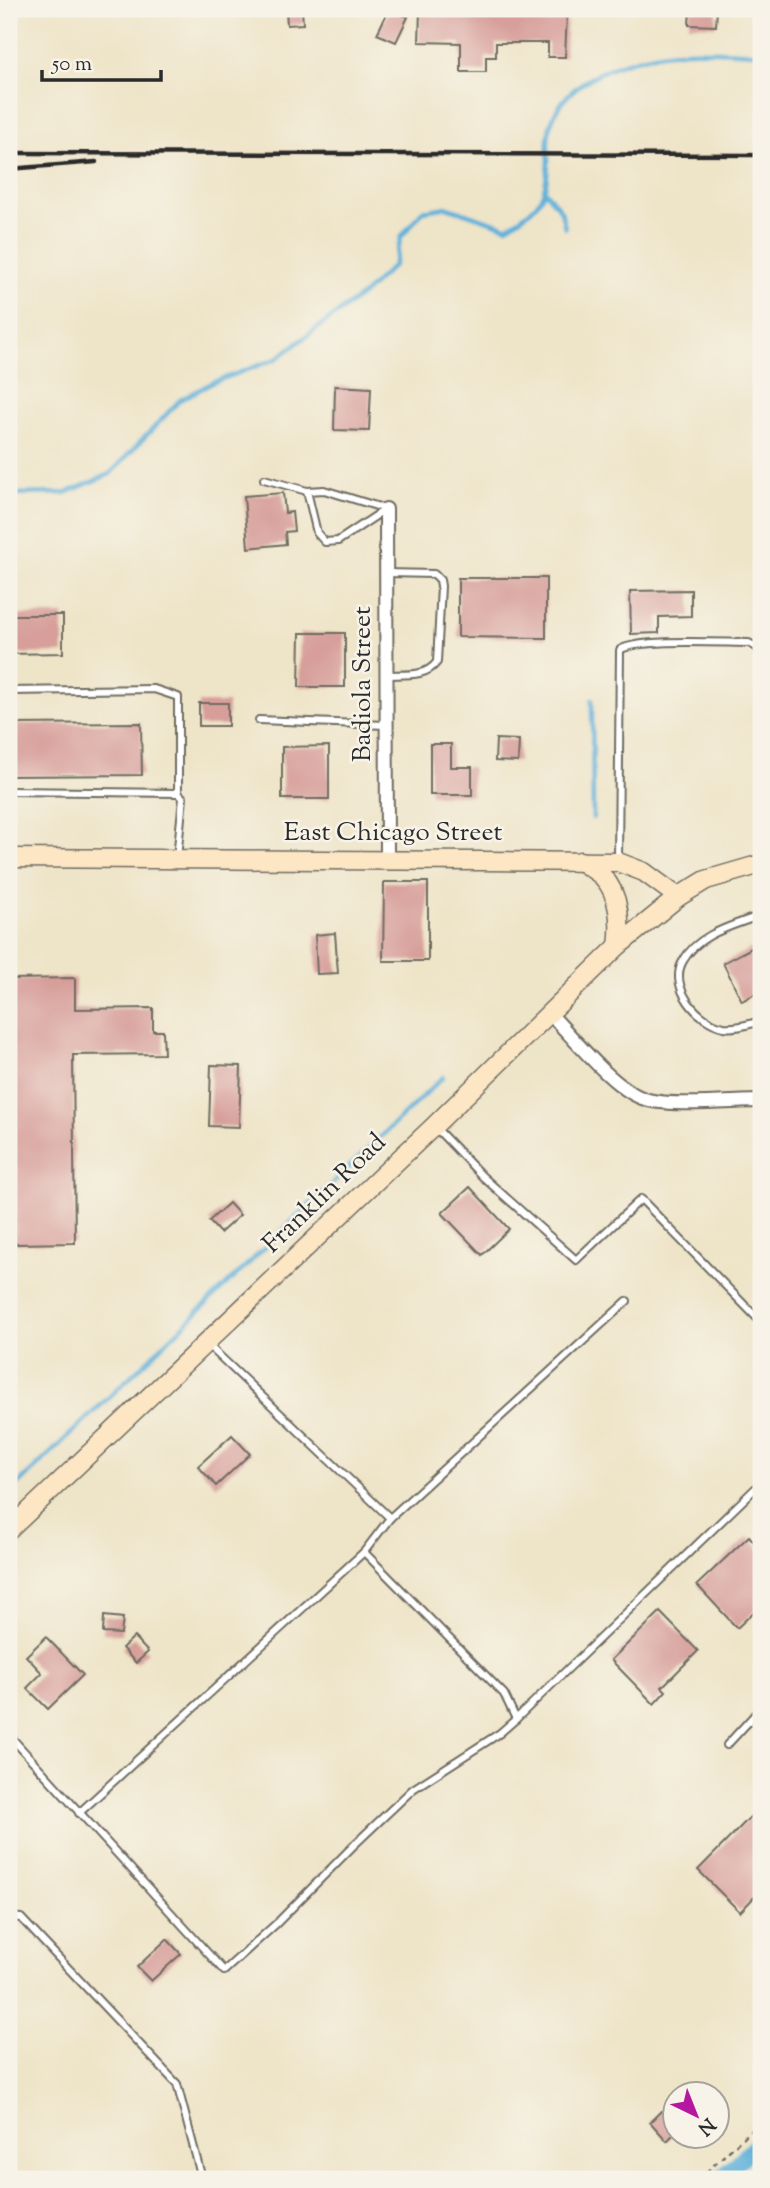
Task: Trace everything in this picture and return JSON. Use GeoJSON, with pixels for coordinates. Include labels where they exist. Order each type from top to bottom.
{"type":"FeatureCollection","features":[{"type":"Feature","properties":{"kind":"street","name":"Badiola Street"},"geometry":{"type":"LineString","coordinates":[[386,509],[387,859]]}},
{"type":"Feature","properties":{"kind":"street","name":"East Chicago Street"},"geometry":{"type":"LineString","coordinates":[[9,858],[618,862],[644,872],[678,897]]}},
{"type":"Feature","properties":{"kind":"street"},"geometry":{"type":"LineString","coordinates":[[579,860],[603,877],[609,887],[621,925],[618,946]]}},
{"type":"Feature","properties":{"kind":"street"},"geometry":{"type":"LineString","coordinates":[[678,897],[706,880],[761,864]]}},
{"type":"Feature","properties":{"kind":"street","name":"Franklin Road"},"geometry":{"type":"LineString","coordinates":[[9,1530],[434,1126],[618,946],[678,897]]}},
{"type":"Feature","properties":{"kind":"street"},"geometry":{"type":"LineString","coordinates":[[550,1014],[620,1086],[642,1099],[666,1103],[761,1101]]}},
{"type":"Feature","properties":{"kind":"lane"},"geometry":{"type":"LineString","coordinates":[[264,479],[307,491],[324,490],[386,509]]}},
{"type":"Feature","properties":{"kind":"lane"},"geometry":{"type":"LineString","coordinates":[[307,491],[317,533],[325,542],[338,541],[386,509]]}},
{"type":"Feature","properties":{"kind":"lane"},"geometry":{"type":"LineString","coordinates":[[386,573],[434,574],[440,580],[441,586],[438,662],[425,673],[386,675]]}},
{"type":"Feature","properties":{"kind":"lane"},"geometry":{"type":"LineString","coordinates":[[618,862],[620,650],[625,646],[655,644],[749,643],[758,648],[761,654]]}},
{"type":"Feature","properties":{"kind":"lane"},"geometry":{"type":"LineString","coordinates":[[9,691],[154,689],[178,696],[178,793]]}},
{"type":"Feature","properties":{"kind":"lane"},"geometry":{"type":"LineString","coordinates":[[259,720],[386,725]]}},
{"type":"Feature","properties":{"kind":"lane"},"geometry":{"type":"LineString","coordinates":[[9,791],[178,793],[183,798],[177,858]]}},
{"type":"Feature","properties":{"kind":"lane"},"geometry":{"type":"LineString","coordinates":[[761,915],[708,935],[681,964],[680,979],[688,1001],[697,1013],[708,1021],[724,1027],[740,1027],[761,1021]]}},
{"type":"Feature","properties":{"kind":"lane"},"geometry":{"type":"LineString","coordinates":[[434,1126],[482,1176],[576,1260],[641,1199],[761,1322]]}},
{"type":"Feature","properties":{"kind":"lane"},"geometry":{"type":"LineString","coordinates":[[79,1813],[364,1552],[390,1518],[627,1301]]}},
{"type":"Feature","properties":{"kind":"lane"},"geometry":{"type":"LineString","coordinates":[[206,1343],[390,1518]]}},
{"type":"Feature","properties":{"kind":"lane"},"geometry":{"type":"LineString","coordinates":[[9,1735],[224,1971],[277,1923],[413,1789],[500,1733],[516,1719],[761,1483]]}},
{"type":"Feature","properties":{"kind":"lane"},"geometry":{"type":"LineString","coordinates":[[364,1552],[504,1694],[516,1719]]}},
{"type":"Feature","properties":{"kind":"lane"},"geometry":{"type":"LineString","coordinates":[[727,1745],[761,1709]]}},
{"type":"Feature","properties":{"kind":"lane"},"geometry":{"type":"LineString","coordinates":[[9,1917],[21,1918],[177,2084],[202,2179]]}},
{"type":"Feature","properties":{"kind":"path"},"geometry":{"type":"LineString","coordinates":[[699,2179],[761,2120]]}},
{"type":"Feature","properties":{"kind":"building"},"geometry":{"type":"Polygon","coordinates":[[[286,9],[302,9],[303,24],[287,25],[286,9]]]}},
{"type":"Feature","properties":{"kind":"building"},"geometry":{"type":"Polygon","coordinates":[[[389,9],[408,17],[396,42],[377,34],[389,9]]]}},
{"type":"Feature","properties":{"kind":"building"},"geometry":{"type":"Polygon","coordinates":[[[420,9],[567,13],[565,57],[548,57],[548,43],[496,43],[496,57],[486,57],[486,72],[461,72],[461,43],[419,42],[420,9]]]}},
{"type":"Feature","properties":{"kind":"building"},"geometry":{"type":"Polygon","coordinates":[[[690,9],[717,9],[716,26],[689,25],[690,9]]]}},
{"type":"Feature","properties":{"kind":"building"},"geometry":{"type":"Polygon","coordinates":[[[335,386],[371,388],[369,431],[334,430],[335,386]]]}},
{"type":"Feature","properties":{"kind":"building"},"geometry":{"type":"Polygon","coordinates":[[[283,493],[285,513],[292,512],[294,531],[285,532],[286,544],[248,548],[244,496],[283,493]]]}},
{"type":"Feature","properties":{"kind":"building"},"geometry":{"type":"Polygon","coordinates":[[[458,578],[546,578],[546,638],[458,637],[458,578]]]}},
{"type":"Feature","properties":{"kind":"building"},"geometry":{"type":"Polygon","coordinates":[[[691,590],[691,616],[659,617],[659,633],[631,634],[630,591],[691,590]]]}},
{"type":"Feature","properties":{"kind":"building"},"geometry":{"type":"Polygon","coordinates":[[[9,615],[63,615],[63,653],[9,654],[9,615]]]}},
{"type":"Feature","properties":{"kind":"building"},"geometry":{"type":"Polygon","coordinates":[[[300,633],[345,633],[345,687],[299,687],[300,633]]]}},
{"type":"Feature","properties":{"kind":"building"},"geometry":{"type":"Polygon","coordinates":[[[199,703],[228,703],[228,726],[199,726],[199,703]]]}},
{"type":"Feature","properties":{"kind":"building"},"geometry":{"type":"Polygon","coordinates":[[[141,723],[142,775],[9,776],[9,724],[141,723]]]}},
{"type":"Feature","properties":{"kind":"building"},"geometry":{"type":"Polygon","coordinates":[[[496,739],[519,740],[518,762],[495,761],[496,739]]]}},
{"type":"Feature","properties":{"kind":"building"},"geometry":{"type":"Polygon","coordinates":[[[430,744],[451,744],[451,767],[472,767],[472,795],[430,795],[430,744]]]}},
{"type":"Feature","properties":{"kind":"building"},"geometry":{"type":"Polygon","coordinates":[[[329,746],[329,799],[282,799],[282,747],[329,746]]]}},
{"type":"Feature","properties":{"kind":"building"},"geometry":{"type":"Polygon","coordinates":[[[384,882],[428,882],[428,961],[383,961],[384,882]]]}},
{"type":"Feature","properties":{"kind":"building"},"geometry":{"type":"Polygon","coordinates":[[[335,933],[338,973],[317,974],[315,935],[335,933]]]}},
{"type":"Feature","properties":{"kind":"building"},"geometry":{"type":"Polygon","coordinates":[[[761,943],[761,991],[742,1001],[723,963],[761,943]]]}},
{"type":"Feature","properties":{"kind":"building"},"geometry":{"type":"Polygon","coordinates":[[[75,978],[75,1009],[153,1008],[153,1031],[163,1031],[164,1054],[73,1055],[75,1243],[15,1244],[13,1055],[9,1055],[9,979],[75,978]]]}},
{"type":"Feature","properties":{"kind":"building"},"geometry":{"type":"Polygon","coordinates":[[[211,1065],[241,1066],[239,1127],[209,1126],[211,1065]]]}},
{"type":"Feature","properties":{"kind":"building"},"geometry":{"type":"Polygon","coordinates":[[[470,1187],[509,1229],[482,1255],[442,1213],[470,1187]]]}},
{"type":"Feature","properties":{"kind":"building"},"geometry":{"type":"Polygon","coordinates":[[[229,1203],[240,1215],[220,1233],[209,1221],[229,1203]]]}},
{"type":"Feature","properties":{"kind":"building"},"geometry":{"type":"Polygon","coordinates":[[[232,1435],[250,1454],[216,1486],[198,1466],[232,1435]]]}},
{"type":"Feature","properties":{"kind":"building"},"geometry":{"type":"Polygon","coordinates":[[[749,1536],[761,1550],[761,1605],[737,1628],[697,1585],[749,1536]]]}},
{"type":"Feature","properties":{"kind":"building"},"geometry":{"type":"Polygon","coordinates":[[[660,1612],[698,1651],[662,1687],[666,1691],[654,1704],[611,1660],[660,1612]]]}},
{"type":"Feature","properties":{"kind":"building"},"geometry":{"type":"Polygon","coordinates":[[[104,1616],[123,1618],[121,1634],[103,1633],[104,1616]]]}},
{"type":"Feature","properties":{"kind":"building"},"geometry":{"type":"Polygon","coordinates":[[[46,1637],[83,1675],[48,1709],[27,1688],[42,1673],[26,1656],[46,1637]]]}},
{"type":"Feature","properties":{"kind":"building"},"geometry":{"type":"Polygon","coordinates":[[[134,1637],[148,1652],[136,1663],[122,1648],[134,1637]]]}},
{"type":"Feature","properties":{"kind":"building"},"geometry":{"type":"Polygon","coordinates":[[[761,1806],[761,1890],[740,1912],[698,1870],[761,1806]]]}},
{"type":"Feature","properties":{"kind":"building"},"geometry":{"type":"Polygon","coordinates":[[[167,1939],[181,1954],[151,1981],[137,1967],[167,1939]]]}},
{"type":"Feature","properties":{"kind":"building"},"geometry":{"type":"Polygon","coordinates":[[[662,2112],[662,2135],[650,2122],[662,2112]]]}},
{"type":"Feature","properties":{"kind":"waterway"},"geometry":{"type":"LineString","coordinates":[[9,494],[66,493],[110,474],[180,400],[214,382],[276,359],[366,292],[394,265],[401,237],[423,211],[447,207],[507,227],[518,220],[534,207],[543,193],[547,173],[548,135],[556,112],[568,96],[584,82],[623,63],[666,53],[761,53]]}},
{"type":"Feature","properties":{"kind":"waterway"},"geometry":{"type":"LineString","coordinates":[[544,190],[561,211],[565,228]]}},
{"type":"Feature","properties":{"kind":"waterway"},"geometry":{"type":"LineString","coordinates":[[592,700],[593,818]]}},
{"type":"Feature","properties":{"kind":"waterway"},"geometry":{"type":"LineString","coordinates":[[9,1493],[443,1077]]}},
{"type":"Feature","properties":{"kind":"waterway"},"geometry":{"type":"LineString","coordinates":[[720,2179],[761,2140]]}},
{"type":"Feature","properties":{"kind":"railway"},"geometry":{"type":"LineString","coordinates":[[9,153],[761,155]]}},
{"type":"Feature","properties":{"kind":"railway"},"geometry":{"type":"LineString","coordinates":[[9,169],[96,162]]}}]}
